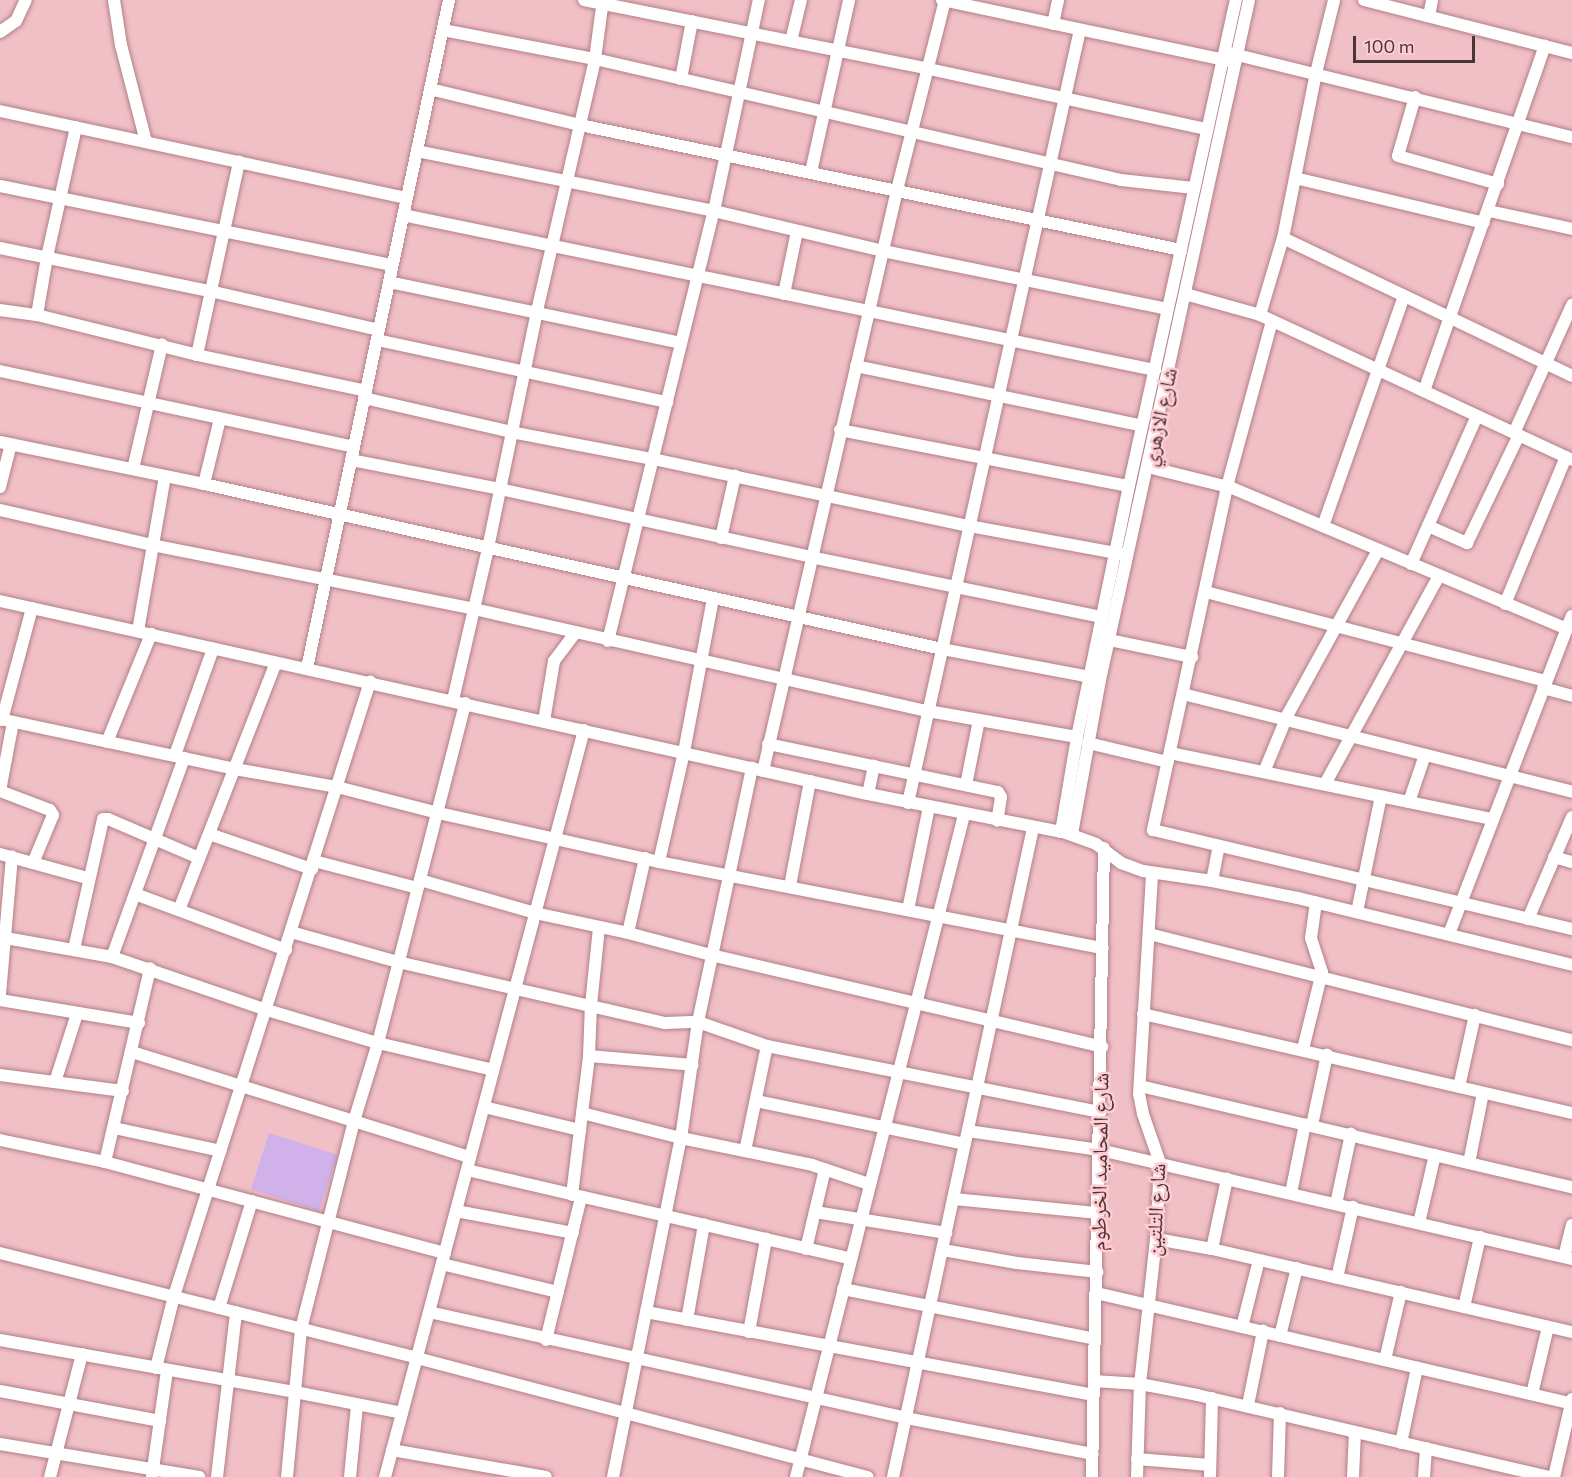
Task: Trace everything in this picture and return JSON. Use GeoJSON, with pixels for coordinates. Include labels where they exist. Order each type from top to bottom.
{"type":"FeatureCollection","features":[{"type":"Feature","properties":{"kind":"street"},"geometry":{"type":"LineString","coordinates":[[0,32],[16,21],[26,0]]}},
{"type":"Feature","properties":{"kind":"street"},"geometry":{"type":"LineString","coordinates":[[114,0],[121,45],[146,142]]}},
{"type":"Feature","properties":{"kind":"street"},"geometry":{"type":"LineString","coordinates":[[307,668],[449,0]]}},
{"type":"Feature","properties":{"kind":"street"},"geometry":{"type":"LineString","coordinates":[[584,0],[929,69],[1064,100],[1207,129]]}},
{"type":"Feature","properties":{"kind":"street"},"geometry":{"type":"LineString","coordinates":[[609,641],[696,276],[714,211],[759,0]]}},
{"type":"Feature","properties":{"kind":"street"},"geometry":{"type":"LineString","coordinates":[[791,41],[801,0]]}},
{"type":"Feature","properties":{"kind":"street"},"geometry":{"type":"LineString","coordinates":[[811,172],[849,0]]}},
{"type":"Feature","properties":{"kind":"street"},"geometry":{"type":"LineString","coordinates":[[613,1477],[681,1138],[698,1022],[728,875],[757,769],[768,744],[882,251],[911,129],[929,69],[944,0],[1080,30],[1316,73],[1572,137]]}},
{"type":"Feature","properties":{"kind":"street"},"geometry":{"type":"LineString","coordinates":[[1053,24],[1058,0]]}},
{"type":"Feature","properties":{"kind":"street","name":"شارع الازهري"},"geometry":{"type":"LineString","coordinates":[[1083,740],[1110,640],[1185,294],[1230,57],[1236,0]]}},
{"type":"Feature","properties":{"kind":"street","name":"شارع الازهري"},"geometry":{"type":"LineString","coordinates":[[1066,833],[1083,740],[1090,677],[1101,617],[1167,309],[1207,129],[1249,0]]}},
{"type":"Feature","properties":{"kind":"street"},"geometry":{"type":"LineString","coordinates":[[1260,315],[1282,238],[1316,73],[1334,0]]}},
{"type":"Feature","properties":{"kind":"street"},"geometry":{"type":"LineString","coordinates":[[1365,0],[1572,53]]}},
{"type":"Feature","properties":{"kind":"street"},"geometry":{"type":"LineString","coordinates":[[1429,16],[1432,0]]}},
{"type":"Feature","properties":{"kind":"street"},"geometry":{"type":"LineString","coordinates":[[286,1477],[301,1329],[354,1121],[378,1043],[438,813],[474,609],[537,311],[595,59],[603,2]]}},
{"type":"Feature","properties":{"kind":"street"},"geometry":{"type":"LineString","coordinates":[[681,79],[692,21]]}},
{"type":"Feature","properties":{"kind":"street"},"geometry":{"type":"LineString","coordinates":[[442,30],[595,59],[911,129],[1121,180],[1194,188]]}},
{"type":"Feature","properties":{"kind":"street"},"geometry":{"type":"LineString","coordinates":[[908,803],[1080,30]]}},
{"type":"Feature","properties":{"kind":"street"},"geometry":{"type":"LineString","coordinates":[[1424,391],[1487,217],[1545,46]]}},
{"type":"Feature","properties":{"kind":"street"},"geometry":{"type":"LineString","coordinates":[[430,89],[580,125],[1181,250]]}},
{"type":"Feature","properties":{"kind":"street"},"geometry":{"type":"LineString","coordinates":[[1414,97],[1398,156],[1498,184]]}},
{"type":"Feature","properties":{"kind":"street"},"geometry":{"type":"LineString","coordinates":[[0,111],[407,198]]}},
{"type":"Feature","properties":{"kind":"street"},"geometry":{"type":"LineString","coordinates":[[38,315],[47,257],[76,127]]}},
{"type":"Feature","properties":{"kind":"street"},"geometry":{"type":"LineString","coordinates":[[417,150],[714,211],[882,251],[1167,309]]}},
{"type":"Feature","properties":{"kind":"street"},"geometry":{"type":"LineString","coordinates":[[197,355],[239,162]]}},
{"type":"Feature","properties":{"kind":"street"},"geometry":{"type":"LineString","coordinates":[[1295,178],[1487,217],[1572,229]]}},
{"type":"Feature","properties":{"kind":"street"},"geometry":{"type":"LineString","coordinates":[[0,186],[392,265]]}},
{"type":"Feature","properties":{"kind":"street"},"geometry":{"type":"LineString","coordinates":[[403,215],[553,244],[784,294],[1011,338],[1155,370]]}},
{"type":"Feature","properties":{"kind":"street"},"geometry":{"type":"LineString","coordinates":[[784,294],[797,231]]}},
{"type":"Feature","properties":{"kind":"street"},"geometry":{"type":"LineString","coordinates":[[1282,238],[1572,376]]}},
{"type":"Feature","properties":{"kind":"street"},"geometry":{"type":"LineString","coordinates":[[0,248],[210,291],[524,372],[667,402]]}},
{"type":"Feature","properties":{"kind":"street"},"geometry":{"type":"LineString","coordinates":[[389,282],[537,311],[681,343]]}},
{"type":"Feature","properties":{"kind":"street"},"geometry":{"type":"LineString","coordinates":[[1185,294],[1260,315],[1569,459],[1506,604]]}},
{"type":"Feature","properties":{"kind":"street"},"geometry":{"type":"LineString","coordinates":[[1323,526],[1404,296]]}},
{"type":"Feature","properties":{"kind":"street"},"geometry":{"type":"LineString","coordinates":[[1428,526],[1467,543],[1572,305]]}},
{"type":"Feature","properties":{"kind":"street"},"geometry":{"type":"LineString","coordinates":[[0,310],[38,315],[162,344],[197,355],[365,394],[511,432],[653,459],[969,526],[1128,556]]}},
{"type":"Feature","properties":{"kind":"street"},"geometry":{"type":"LineString","coordinates":[[1272,321],[1227,487],[1153,830],[1572,929]]}},
{"type":"Feature","properties":{"kind":"street"},"geometry":{"type":"LineString","coordinates":[[133,469],[162,344]]}},
{"type":"Feature","properties":{"kind":"street"},"geometry":{"type":"LineString","coordinates":[[856,366],[998,398],[1142,426]]}},
{"type":"Feature","properties":{"kind":"street"},"geometry":{"type":"LineString","coordinates":[[0,371],[354,447]]}},
{"type":"Feature","properties":{"kind":"street"},"geometry":{"type":"LineString","coordinates":[[1411,564],[1477,416]]}},
{"type":"Feature","properties":{"kind":"street"},"geometry":{"type":"LineString","coordinates":[[204,484],[220,419]]}},
{"type":"Feature","properties":{"kind":"street"},"geometry":{"type":"LineString","coordinates":[[840,430],[1129,486]]}},
{"type":"Feature","properties":{"kind":"street"},"geometry":{"type":"LineString","coordinates":[[0,486],[5,443],[204,484],[942,649],[1090,677]]}},
{"type":"Feature","properties":{"kind":"street"},"geometry":{"type":"LineString","coordinates":[[351,460],[500,489],[721,538],[1101,617]]}},
{"type":"Feature","properties":{"kind":"street"},"geometry":{"type":"LineString","coordinates":[[1148,467],[1227,487],[1567,629]]}},
{"type":"Feature","properties":{"kind":"street"},"geometry":{"type":"LineString","coordinates":[[138,631],[165,476]]}},
{"type":"Feature","properties":{"kind":"street"},"geometry":{"type":"LineString","coordinates":[[721,538],[735,476]]}},
{"type":"Feature","properties":{"kind":"street"},"geometry":{"type":"LineString","coordinates":[[0,510],[152,545],[474,609],[928,711],[1169,757],[1264,772],[1492,819]]}},
{"type":"Feature","properties":{"kind":"street"},"geometry":{"type":"LineString","coordinates":[[1264,772],[1286,720],[1377,550]]}},
{"type":"Feature","properties":{"kind":"street"},"geometry":{"type":"LineString","coordinates":[[1325,784],[1439,576]]}},
{"type":"Feature","properties":{"kind":"street"},"geometry":{"type":"LineString","coordinates":[[1206,591],[1403,644],[1545,685],[1572,696]]}},
{"type":"Feature","properties":{"kind":"street"},"geometry":{"type":"LineString","coordinates":[[659,862],[684,752],[712,598]]}},
{"type":"Feature","properties":{"kind":"street"},"geometry":{"type":"LineString","coordinates":[[0,602],[307,668],[908,803],[1066,833],[1104,848],[1126,865],[1152,873],[1212,881],[1316,902],[1572,964]]}},
{"type":"Feature","properties":{"kind":"street"},"geometry":{"type":"LineString","coordinates":[[32,608],[5,720],[0,791],[50,810],[53,815],[33,863]]}},
{"type":"Feature","properties":{"kind":"street"},"geometry":{"type":"LineString","coordinates":[[1449,934],[1545,685],[1567,644],[1567,629],[1572,616]]}},
{"type":"Feature","properties":{"kind":"street"},"geometry":{"type":"LineString","coordinates":[[544,721],[554,661],[564,652],[575,633]]}},
{"type":"Feature","properties":{"kind":"street"},"geometry":{"type":"LineString","coordinates":[[107,742],[151,634]]}},
{"type":"Feature","properties":{"kind":"street"},"geometry":{"type":"LineString","coordinates":[[1110,640],[1192,657]]}},
{"type":"Feature","properties":{"kind":"street"},"geometry":{"type":"LineString","coordinates":[[112,957],[155,840],[213,649]]}},
{"type":"Feature","properties":{"kind":"street"},"geometry":{"type":"LineString","coordinates":[[179,910],[276,663]]}},
{"type":"Feature","properties":{"kind":"street"},"geometry":{"type":"LineString","coordinates":[[153,1474],[160,1421],[161,1369],[174,1296],[370,682]]}},
{"type":"Feature","properties":{"kind":"street"},"geometry":{"type":"LineString","coordinates":[[1184,694],[1572,792]]}},
{"type":"Feature","properties":{"kind":"street"},"geometry":{"type":"LineString","coordinates":[[5,720],[235,769],[337,787],[438,813],[659,862],[1103,948]]}},
{"type":"Feature","properties":{"kind":"street"},"geometry":{"type":"LineString","coordinates":[[966,785],[979,720]]}},
{"type":"Feature","properties":{"kind":"street"},"geometry":{"type":"LineString","coordinates":[[385,1477],[584,730]]}},
{"type":"Feature","properties":{"kind":"street"},"geometry":{"type":"LineString","coordinates":[[768,744],[999,793],[1001,797],[997,821]]}},
{"type":"Feature","properties":{"kind":"street"},"geometry":{"type":"LineString","coordinates":[[1409,802],[1425,755]]}},
{"type":"Feature","properties":{"kind":"street"},"geometry":{"type":"LineString","coordinates":[[868,794],[874,766]]}},
{"type":"Feature","properties":{"kind":"street"},"geometry":{"type":"LineString","coordinates":[[790,886],[810,781]]}},
{"type":"Feature","properties":{"kind":"street"},"geometry":{"type":"LineString","coordinates":[[1357,912],[1381,796]]}},
{"type":"Feature","properties":{"kind":"street"},"geometry":{"type":"LineString","coordinates":[[908,910],[929,807]]}},
{"type":"Feature","properties":{"kind":"street"},"geometry":{"type":"LineString","coordinates":[[796,1477],[964,815]]}},
{"type":"Feature","properties":{"kind":"street"},"geometry":{"type":"LineString","coordinates":[[1528,919],[1572,817]]}},
{"type":"Feature","properties":{"kind":"street"},"geometry":{"type":"LineString","coordinates":[[74,949],[87,878],[103,819],[108,819],[199,858]]}},
{"type":"Feature","properties":{"kind":"street"},"geometry":{"type":"LineString","coordinates":[[893,1477],[1013,930],[1033,828]]}},
{"type":"Feature","properties":{"kind":"street"},"geometry":{"type":"LineString","coordinates":[[209,834],[313,865],[419,884],[1102,1047]]}},
{"type":"Feature","properties":{"kind":"street"},"geometry":{"type":"LineString","coordinates":[[1212,881],[1219,846]]}},
{"type":"Feature","properties":{"kind":"street","name":"شارع المحاميد الخرطوم"},"geometry":{"type":"LineString","coordinates":[[1092,1477],[1092,1395],[1101,1112],[1104,848]]}},
{"type":"Feature","properties":{"kind":"street"},"geometry":{"type":"LineString","coordinates":[[0,994],[6,855],[87,878]]}},
{"type":"Feature","properties":{"kind":"street"},"geometry":{"type":"LineString","coordinates":[[1554,857],[1572,862]]}},
{"type":"Feature","properties":{"kind":"street"},"geometry":{"type":"LineString","coordinates":[[628,933],[645,858]]}},
{"type":"Feature","properties":{"kind":"street","name":"شارع التلتين"},"geometry":{"type":"LineString","coordinates":[[1137,1477],[1140,1384],[1155,1239],[1160,1163],[1143,1114],[1140,1086],[1152,873]]}},
{"type":"Feature","properties":{"kind":"street"},"geometry":{"type":"LineString","coordinates":[[135,894],[286,950]]}},
{"type":"Feature","properties":{"kind":"street"},"geometry":{"type":"LineString","coordinates":[[1303,1049],[1322,965],[1311,938],[1316,902]]}},
{"type":"Feature","properties":{"kind":"street"},"geometry":{"type":"LineString","coordinates":[[546,1340],[573,1233],[580,1130],[590,1056],[591,1005],[599,927]]}},
{"type":"Feature","properties":{"kind":"street"},"geometry":{"type":"LineString","coordinates":[[291,932],[398,962],[664,1023],[698,1022],[767,1046],[1101,1112]]}},
{"type":"Feature","properties":{"kind":"street"},"geometry":{"type":"LineString","coordinates":[[1149,934],[1572,1040]]}},
{"type":"Feature","properties":{"kind":"street"},"geometry":{"type":"LineString","coordinates":[[3,938],[112,957],[150,968],[267,1010],[378,1043],[494,1070]]}},
{"type":"Feature","properties":{"kind":"street"},"geometry":{"type":"LineString","coordinates":[[105,1162],[150,968]]}},
{"type":"Feature","properties":{"kind":"street"},"geometry":{"type":"LineString","coordinates":[[0,1000],[139,1023]]}},
{"type":"Feature","properties":{"kind":"street"},"geometry":{"type":"LineString","coordinates":[[55,1082],[77,1014]]}},
{"type":"Feature","properties":{"kind":"street"},"geometry":{"type":"LineString","coordinates":[[1143,1014],[1303,1049],[1572,1113]]}},
{"type":"Feature","properties":{"kind":"street"},"geometry":{"type":"LineString","coordinates":[[1459,1087],[1475,1015]]}},
{"type":"Feature","properties":{"kind":"street"},"geometry":{"type":"LineString","coordinates":[[746,1151],[767,1046]]}},
{"type":"Feature","properties":{"kind":"street"},"geometry":{"type":"LineString","coordinates":[[132,1052],[242,1084],[470,1157]]}},
{"type":"Feature","properties":{"kind":"street"},"geometry":{"type":"LineString","coordinates":[[1291,1193],[1327,1055]]}},
{"type":"Feature","properties":{"kind":"street"},"geometry":{"type":"LineString","coordinates":[[590,1056],[693,1065]]}},
{"type":"Feature","properties":{"kind":"street"},"geometry":{"type":"LineString","coordinates":[[0,1075],[123,1091]]}},
{"type":"Feature","properties":{"kind":"street"},"geometry":{"type":"LineString","coordinates":[[1140,1086],[1572,1187]]}},
{"type":"Feature","properties":{"kind":"street"},"geometry":{"type":"LineString","coordinates":[[1469,1163],[1483,1093]]}},
{"type":"Feature","properties":{"kind":"street"},"geometry":{"type":"LineString","coordinates":[[756,1101],[965,1144]]}},
{"type":"Feature","properties":{"kind":"street"},"geometry":{"type":"LineString","coordinates":[[484,1107],[580,1130]]}},
{"type":"Feature","properties":{"kind":"street"},"geometry":{"type":"LineString","coordinates":[[582,1113],[681,1138],[825,1169],[870,1184]]}},
{"type":"Feature","properties":{"kind":"street"},"geometry":{"type":"LineString","coordinates":[[114,1128],[221,1151]]}},
{"type":"Feature","properties":{"kind":"street"},"geometry":{"type":"LineString","coordinates":[[968,1131],[1100,1150],[1568,1258],[1572,1225]]}},
{"type":"Feature","properties":{"kind":"street"},"geometry":{"type":"LineString","coordinates":[[1336,1204],[1351,1134]]}},
{"type":"Feature","properties":{"kind":"street"},"geometry":{"type":"LineString","coordinates":[[0,1140],[105,1162],[328,1221],[558,1292]]}},
{"type":"Feature","properties":{"kind":"street"},"geometry":{"type":"LineString","coordinates":[[1419,1223],[1435,1155]]}},
{"type":"Feature","properties":{"kind":"street"},"geometry":{"type":"LineString","coordinates":[[806,1249],[825,1169]]}},
{"type":"Feature","properties":{"kind":"street"},"geometry":{"type":"LineString","coordinates":[[467,1170],[851,1259]]}},
{"type":"Feature","properties":{"kind":"street"},"geometry":{"type":"LineString","coordinates":[[1212,1249],[1227,1179]]}},
{"type":"Feature","properties":{"kind":"street"},"geometry":{"type":"LineString","coordinates":[[954,1199],[1098,1213]]}},
{"type":"Feature","properties":{"kind":"street"},"geometry":{"type":"LineString","coordinates":[[219,1308],[252,1201]]}},
{"type":"Feature","properties":{"kind":"street"},"geometry":{"type":"LineString","coordinates":[[1337,1278],[1353,1207]]}},
{"type":"Feature","properties":{"kind":"street"},"geometry":{"type":"LineString","coordinates":[[456,1211],[573,1233]]}},
{"type":"Feature","properties":{"kind":"street"},"geometry":{"type":"LineString","coordinates":[[815,1212],[946,1233]]}},
{"type":"Feature","properties":{"kind":"street"},"geometry":{"type":"LineString","coordinates":[[687,1320],[704,1225]]}},
{"type":"Feature","properties":{"kind":"street"},"geometry":{"type":"LineString","coordinates":[[1464,1307],[1480,1237]]}},
{"type":"Feature","properties":{"kind":"street"},"geometry":{"type":"LineString","coordinates":[[749,1332],[766,1239]]}},
{"type":"Feature","properties":{"kind":"street"},"geometry":{"type":"LineString","coordinates":[[1155,1239],[1212,1249],[1572,1332]]}},
{"type":"Feature","properties":{"kind":"street"},"geometry":{"type":"LineString","coordinates":[[943,1250],[1017,1263],[1097,1272]]}},
{"type":"Feature","properties":{"kind":"street"},"geometry":{"type":"LineString","coordinates":[[0,1253],[417,1358],[868,1477]]}},
{"type":"Feature","properties":{"kind":"street"},"geometry":{"type":"LineString","coordinates":[[1242,1326],[1259,1260]]}},
{"type":"Feature","properties":{"kind":"street"},"geometry":{"type":"LineString","coordinates":[[1280,1336],[1297,1268]]}},
{"type":"Feature","properties":{"kind":"street"},"geometry":{"type":"LineString","coordinates":[[843,1289],[1095,1339]]}},
{"type":"Feature","properties":{"kind":"street"},"geometry":{"type":"LineString","coordinates":[[1385,1360],[1401,1292]]}},
{"type":"Feature","properties":{"kind":"street"},"geometry":{"type":"LineString","coordinates":[[1096,1293],[1572,1402],[1554,1477]]}},
{"type":"Feature","properties":{"kind":"street"},"geometry":{"type":"LineString","coordinates":[[646,1311],[1092,1395]]}},
{"type":"Feature","properties":{"kind":"street"},"geometry":{"type":"LineString","coordinates":[[217,1477],[236,1312]]}},
{"type":"Feature","properties":{"kind":"street"},"geometry":{"type":"LineString","coordinates":[[429,1312],[546,1340],[906,1418],[1093,1454]]}},
{"type":"Feature","properties":{"kind":"street"},"geometry":{"type":"LineString","coordinates":[[1532,1394],[1548,1327]]}},
{"type":"Feature","properties":{"kind":"street"},"geometry":{"type":"LineString","coordinates":[[1248,1406],[1263,1331]]}},
{"type":"Feature","properties":{"kind":"street"},"geometry":{"type":"LineString","coordinates":[[0,1340],[402,1413]]}},
{"type":"Feature","properties":{"kind":"street"},"geometry":{"type":"LineString","coordinates":[[50,1477],[82,1354]]}},
{"type":"Feature","properties":{"kind":"street"},"geometry":{"type":"LineString","coordinates":[[1401,1443],[1418,1368]]}},
{"type":"Feature","properties":{"kind":"street"},"geometry":{"type":"LineString","coordinates":[[1094,1382],[1140,1384],[1212,1398],[1549,1477]]}},
{"type":"Feature","properties":{"kind":"street"},"geometry":{"type":"LineString","coordinates":[[0,1391],[160,1421]]}},
{"type":"Feature","properties":{"kind":"street"},"geometry":{"type":"LineString","coordinates":[[1137,1459],[1210,1471],[1212,1398]]}},
{"type":"Feature","properties":{"kind":"street"},"geometry":{"type":"LineString","coordinates":[[350,1477],[357,1406]]}},
{"type":"Feature","properties":{"kind":"street"},"geometry":{"type":"LineString","coordinates":[[1278,1477],[1280,1413]]}},
{"type":"Feature","properties":{"kind":"street"},"geometry":{"type":"LineString","coordinates":[[1353,1477],[1355,1432]]}},
{"type":"Feature","properties":{"kind":"street"},"geometry":{"type":"LineString","coordinates":[[0,1444],[153,1474],[200,1477]]}},
{"type":"Feature","properties":{"kind":"street"},"geometry":{"type":"LineString","coordinates":[[1424,1477],[1426,1448]]}},
{"type":"Feature","properties":{"kind":"street"},"geometry":{"type":"LineString","coordinates":[[392,1450],[546,1477]]}},
{"type":"Feature","properties":{"kind":"shaded area"},"geometry":{"type":"Polygon","coordinates":[[[269,1133],[338,1155],[319,1211],[251,1189],[269,1133]]]}}]}
